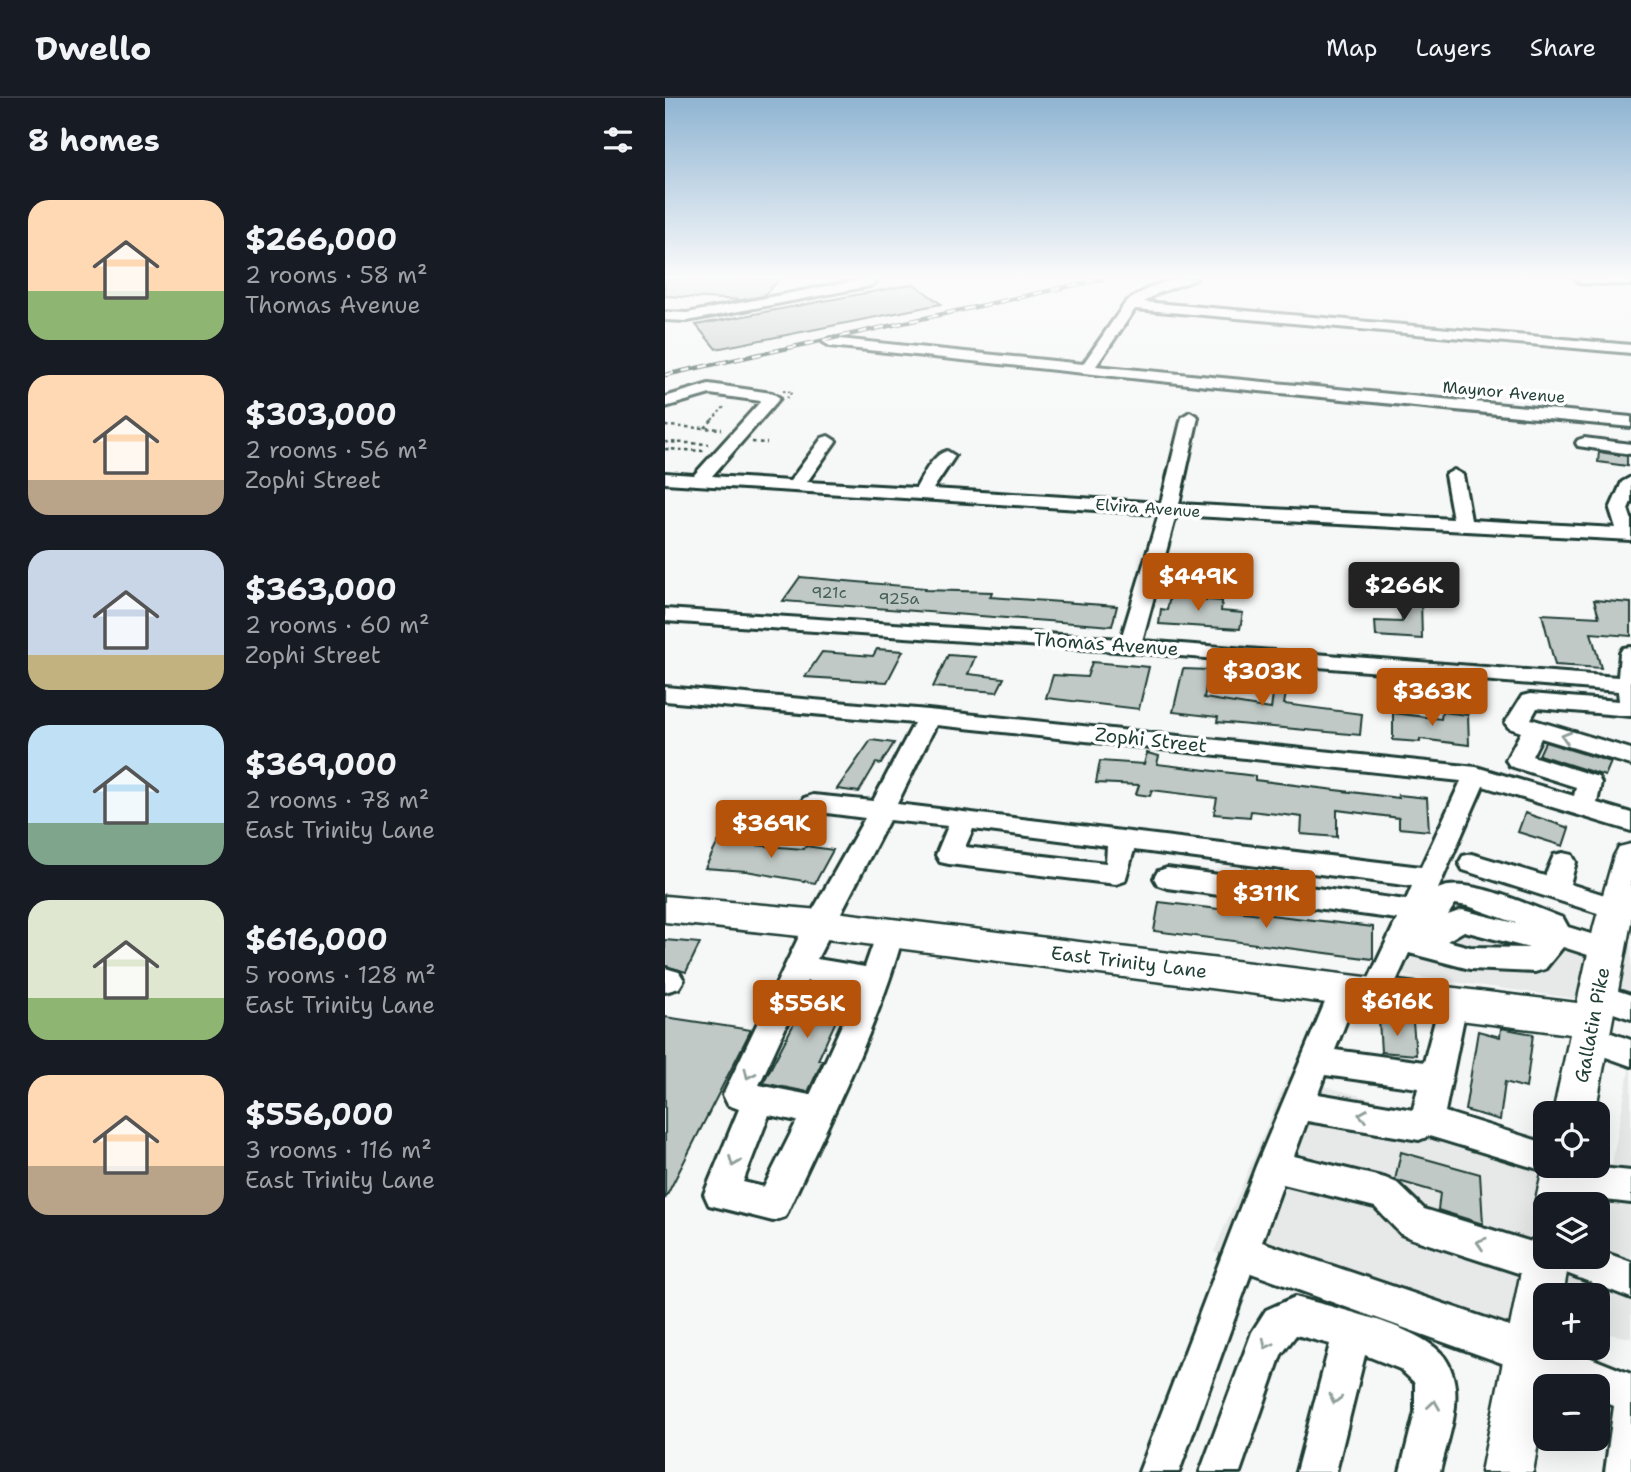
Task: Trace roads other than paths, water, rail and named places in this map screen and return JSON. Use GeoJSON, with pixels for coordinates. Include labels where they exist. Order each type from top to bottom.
{"type":"FeatureCollection","features":[{"type":"Feature","properties":{"kind":"main road","name":"Gallatin Pike"},"geometry":{"type":"LineString","coordinates":[[1576,1101],[1592,1018],[1617,928],[1631,856]]}},
{"type":"Feature","properties":{"kind":"main road","name":"East Trinity Lane"},"geometry":{"type":"LineString","coordinates":[[665,909],[819,923],[1452,1003],[1592,1018]]}},
{"type":"Feature","properties":{"kind":"main road"},"geometry":{"type":"LineString","coordinates":[[1507,1472],[1529,1352],[1550,1269]]}},
{"type":"Feature","properties":{"kind":"street","name":"Maynor Avenue"},"geometry":{"type":"LineString","coordinates":[[841,343],[1631,422]]}},
{"type":"Feature","properties":{"kind":"street"},"geometry":{"type":"LineString","coordinates":[[1087,369],[1105,343]]}},
{"type":"Feature","properties":{"kind":"street"},"geometry":{"type":"LineString","coordinates":[[1564,343],[1631,349]]}},
{"type":"Feature","properties":{"kind":"street"},"geometry":{"type":"LineString","coordinates":[[665,402],[709,389],[772,398],[699,480]]}},
{"type":"Feature","properties":{"kind":"street"},"geometry":{"type":"LineString","coordinates":[[1130,646],[1169,509],[1190,417]]}},
{"type":"Feature","properties":{"kind":"street"},"geometry":{"type":"LineString","coordinates":[[796,485],[828,441]]}},
{"type":"Feature","properties":{"kind":"street"},"geometry":{"type":"LineString","coordinates":[[1584,443],[1631,449]]}},
{"type":"Feature","properties":{"kind":"street"},"geometry":{"type":"LineString","coordinates":[[922,493],[932,474],[947,456]]}},
{"type":"Feature","properties":{"kind":"street"},"geometry":{"type":"LineString","coordinates":[[1454,475],[1464,526]]}},
{"type":"Feature","properties":{"kind":"street","name":"Elvira Avenue"},"geometry":{"type":"LineString","coordinates":[[665,478],[1629,534]]}},
{"type":"Feature","properties":{"kind":"street"},"geometry":{"type":"LineString","coordinates":[[1629,534],[1619,509],[1631,482]]}},
{"type":"Feature","properties":{"kind":"street","name":"Thomas Avenue"},"geometry":{"type":"LineString","coordinates":[[665,615],[1130,646],[1630,697]]}},
{"type":"Feature","properties":{"kind":"street"},"geometry":{"type":"LineString","coordinates":[[1631,653],[1630,697],[1530,701],[1517,723],[1631,757]]}},
{"type":"Feature","properties":{"kind":"street","name":"Zophi Street"},"geometry":{"type":"LineString","coordinates":[[665,694],[928,717],[1476,775],[1631,822]]}},
{"type":"Feature","properties":{"kind":"street"},"geometry":{"type":"LineString","coordinates":[[818,1111],[739,1095],[819,923],[881,811],[928,717]]}},
{"type":"Feature","properties":{"kind":"street"},"geometry":{"type":"LineString","coordinates":[[1534,728],[1518,760],[1589,783],[1583,808]]}},
{"type":"Feature","properties":{"kind":"street"},"geometry":{"type":"LineString","coordinates":[[1411,943],[1414,911],[1476,775]]}},
{"type":"Feature","properties":{"kind":"street"},"geometry":{"type":"LineString","coordinates":[[813,803],[964,819],[1429,878]]}},
{"type":"Feature","properties":{"kind":"street"},"geometry":{"type":"LineString","coordinates":[[964,819],[950,855],[1116,874],[1121,855],[1120,839]]}},
{"type":"Feature","properties":{"kind":"street"},"geometry":{"type":"LineString","coordinates":[[1555,889],[1563,862]]}},
{"type":"Feature","properties":{"kind":"street"},"geometry":{"type":"LineString","coordinates":[[1472,863],[1555,889],[1617,928]]}},
{"type":"Feature","properties":{"kind":"street"},"geometry":{"type":"LineString","coordinates":[[1167,878],[1414,911]]}},
{"type":"Feature","properties":{"kind":"street"},"geometry":{"type":"LineString","coordinates":[[1159,1472],[1315,1060],[1360,991],[1411,943],[1440,900],[1451,894],[1471,895],[1553,925],[1557,934]]}},
{"type":"Feature","properties":{"kind":"street"},"geometry":{"type":"LineString","coordinates":[[1411,943],[1470,958],[1535,961],[1557,934],[1617,928]]}},
{"type":"Feature","properties":{"kind":"street"},"geometry":{"type":"LineString","coordinates":[[759,1099],[721,1194],[773,1205],[835,1078],[875,980],[890,932]]}},
{"type":"Feature","properties":{"kind":"street"},"geometry":{"type":"LineString","coordinates":[[799,968],[875,980]]}},
{"type":"Feature","properties":{"kind":"street"},"geometry":{"type":"LineString","coordinates":[[1427,1121],[1452,1003]]}},
{"type":"Feature","properties":{"kind":"street"},"geometry":{"type":"LineString","coordinates":[[1592,1018],[1631,1007]]}},
{"type":"Feature","properties":{"kind":"street"},"geometry":{"type":"LineString","coordinates":[[1592,1018],[1631,1053]]}},
{"type":"Feature","properties":{"kind":"street"},"geometry":{"type":"LineString","coordinates":[[1315,1060],[1436,1077]]}},
{"type":"Feature","properties":{"kind":"street"},"geometry":{"type":"LineString","coordinates":[[1297,1105],[1419,1125],[1427,1121],[1533,1167]]}},
{"type":"Feature","properties":{"kind":"street"},"geometry":{"type":"LineString","coordinates":[[1273,1166],[1385,1194],[1413,1222],[1533,1254]]}},
{"type":"Feature","properties":{"kind":"street"},"geometry":{"type":"LineString","coordinates":[[1564,1178],[1631,1187]]}},
{"type":"Feature","properties":{"kind":"street"},"geometry":{"type":"LineString","coordinates":[[1241,1252],[1529,1352],[1631,1393]]}},
{"type":"Feature","properties":{"kind":"street"},"geometry":{"type":"LineString","coordinates":[[1602,1269],[1631,1275]]}},
{"type":"Feature","properties":{"kind":"street"},"geometry":{"type":"LineString","coordinates":[[1220,1472],[1265,1345],[1279,1323],[1295,1315],[1419,1357],[1433,1374],[1436,1400],[1419,1472]]}},
{"type":"Feature","properties":{"kind":"street"},"geometry":{"type":"LineString","coordinates":[[1316,1472],[1352,1333]]}},
{"type":"Feature","properties":{"kind":"street"},"geometry":{"type":"LineString","coordinates":[[1625,1472],[1631,1412]]}},
{"type":"Feature","properties":{"kind":"railway"},"geometry":{"type":"LineString","coordinates":[[665,375],[810,343]]}}]}
